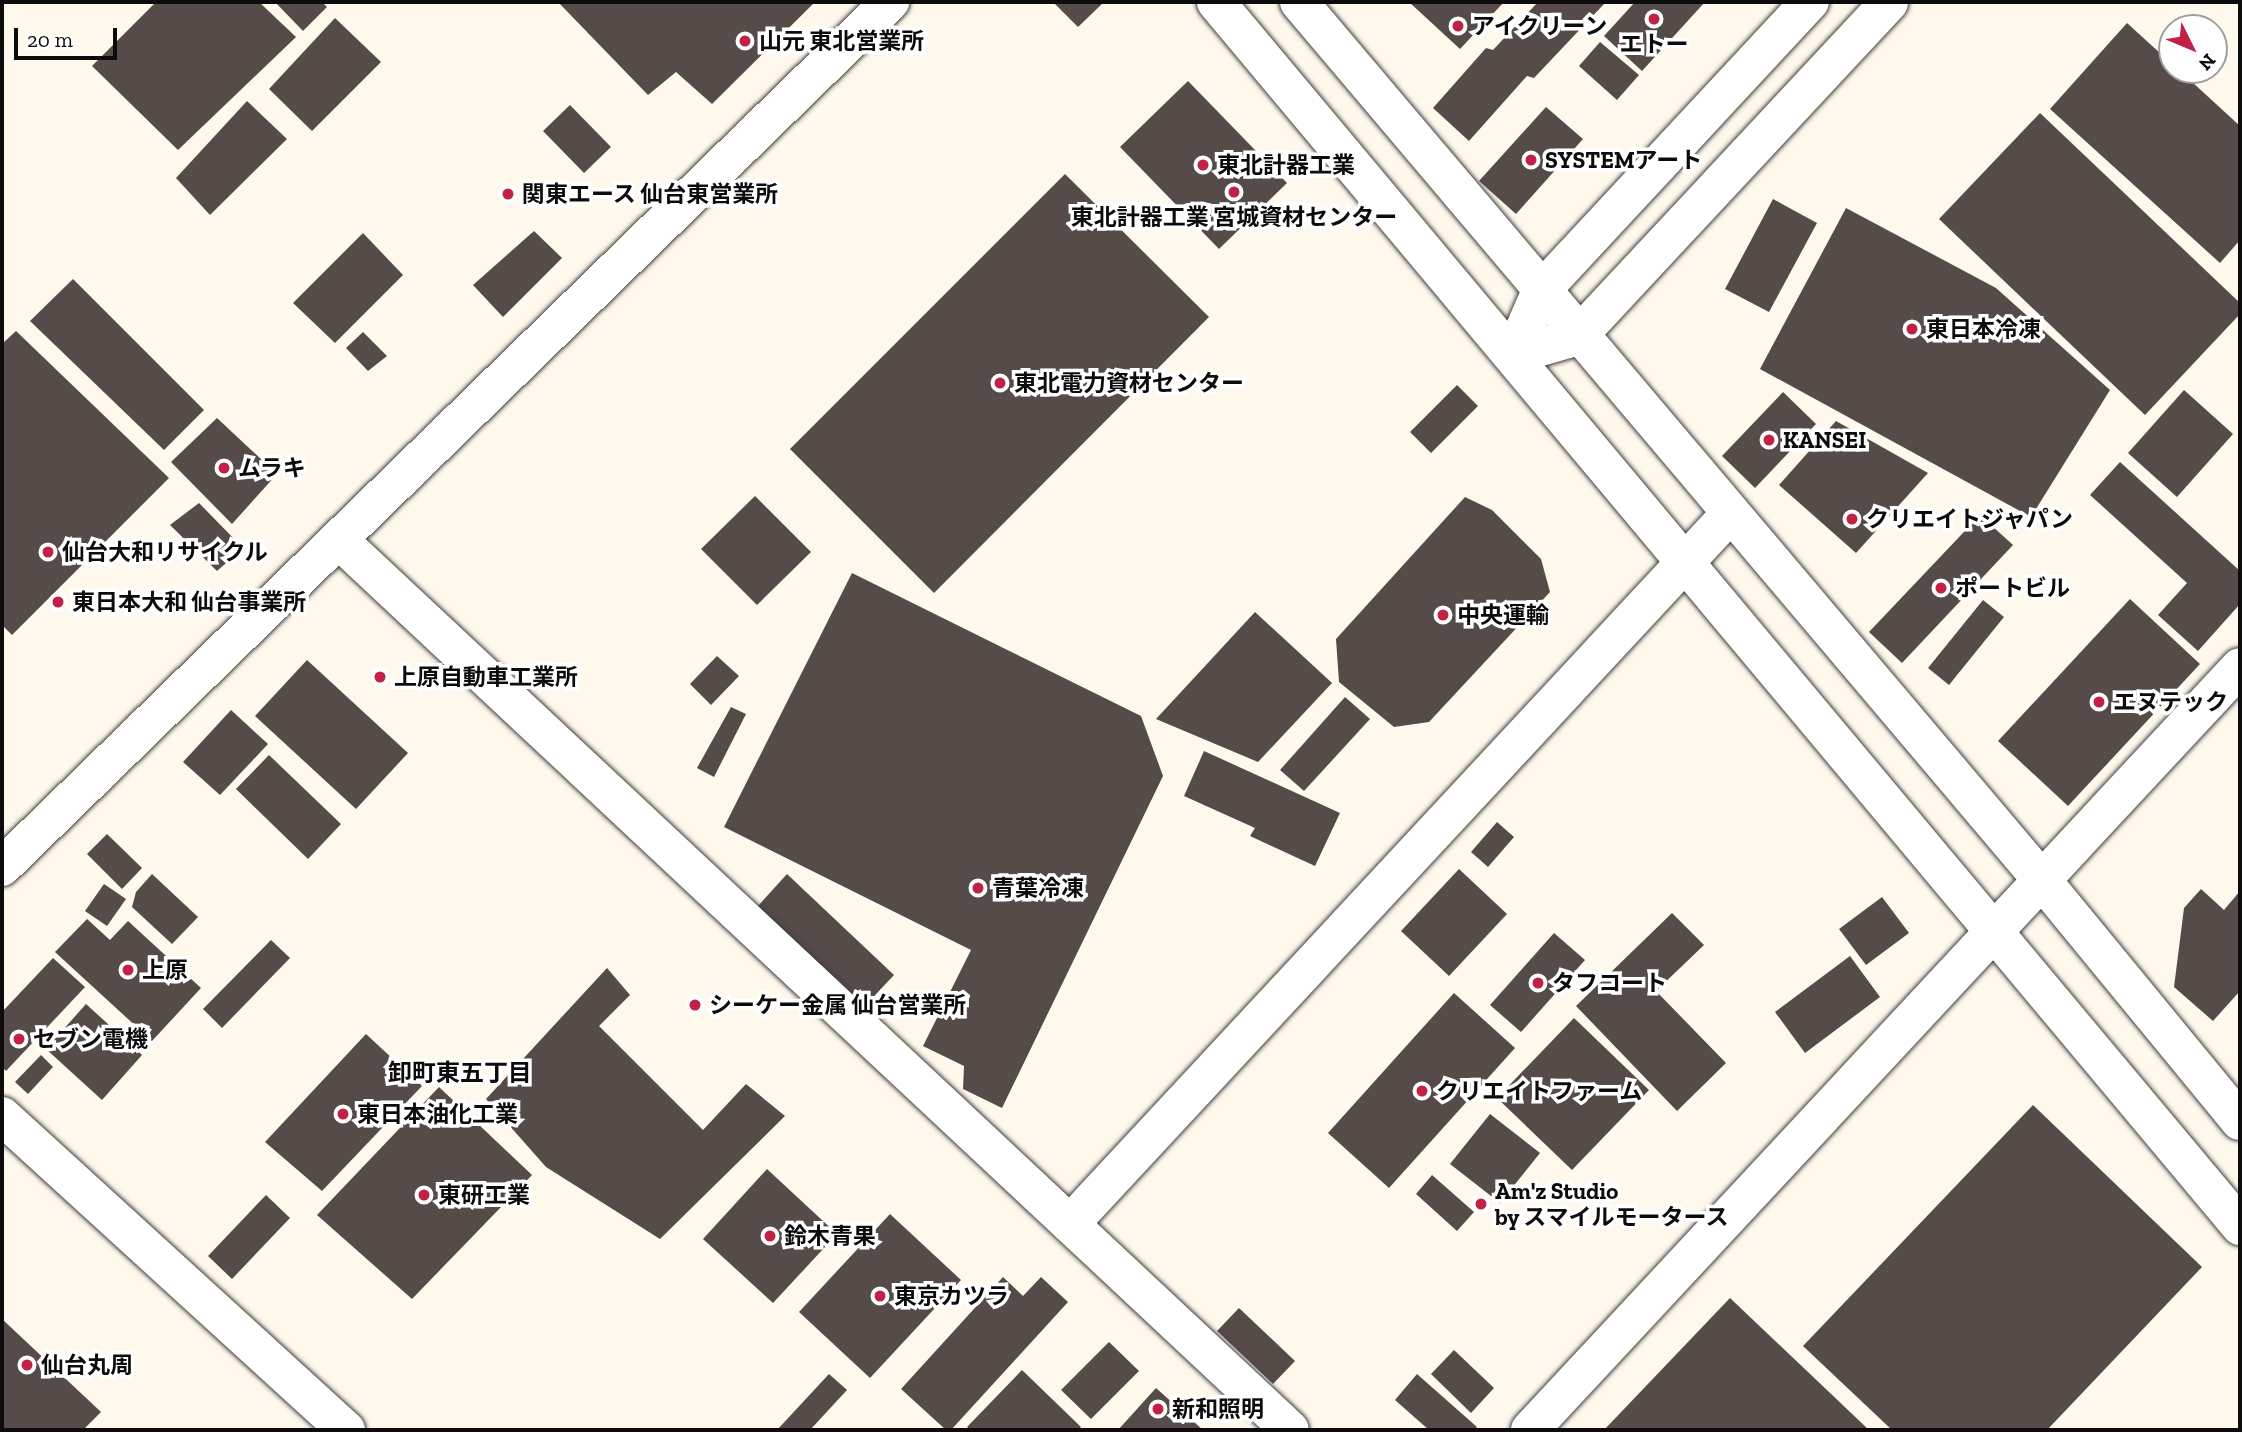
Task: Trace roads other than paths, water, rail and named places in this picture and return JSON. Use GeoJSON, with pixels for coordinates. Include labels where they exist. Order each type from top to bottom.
{"type":"FeatureCollection","features":[{"type":"Feature","properties":{"kind":"street"},"geometry":{"type":"LineString","coordinates":[[2,867],[890,2]]}},
{"type":"Feature","properties":{"kind":"street"},"geometry":{"type":"LineString","coordinates":[[1216,2],[2240,1226]]}},
{"type":"Feature","properties":{"kind":"street"},"geometry":{"type":"LineString","coordinates":[[1299,2],[1578,336],[2041,879],[2240,1121]]}},
{"type":"Feature","properties":{"kind":"street"},"geometry":{"type":"LineString","coordinates":[[1513,355],[1578,336],[1889,2]]}},
{"type":"Feature","properties":{"kind":"street"},"geometry":{"type":"LineString","coordinates":[[1513,355],[1541,291],[1799,5]]}},
{"type":"Feature","properties":{"kind":"street"},"geometry":{"type":"LineString","coordinates":[[1070,1224],[1687,564],[1730,514]]}},
{"type":"Feature","properties":{"kind":"street"},"geometry":{"type":"LineString","coordinates":[[339,540],[1290,1430]]}},
{"type":"Feature","properties":{"kind":"street"},"geometry":{"type":"LineString","coordinates":[[1530,1430],[2240,667]]}},
{"type":"Feature","properties":{"kind":"street"},"geometry":{"type":"LineString","coordinates":[[2,1116],[345,1430]]}},
{"type":"Feature","properties":{"kind":"place","name":"エトー"},"geometry":{"type":"Point","coordinates":[1654,19]}},
{"type":"Feature","properties":{"kind":"place","name":"アイクリーン"},"geometry":{"type":"Point","coordinates":[1458,26]}},
{"type":"Feature","properties":{"kind":"place","name":"山元 東北営業所"},"geometry":{"type":"Point","coordinates":[745,41]}},
{"type":"Feature","properties":{"kind":"place","name":"SYSTEMアート"},"geometry":{"type":"Point","coordinates":[1531,160]}},
{"type":"Feature","properties":{"kind":"place","name":"東北計器工業"},"geometry":{"type":"Point","coordinates":[1203,165]}},
{"type":"Feature","properties":{"kind":"place","name":"東北計器工業 宮城資材センター"},"geometry":{"type":"Point","coordinates":[1234,192]}},
{"type":"Feature","properties":{"kind":"place","name":"関東エース 仙台東営業所"},"geometry":{"type":"Point","coordinates":[508,194]}},
{"type":"Feature","properties":{"kind":"place","name":"東日本冷凍"},"geometry":{"type":"Point","coordinates":[1912,329]}},
{"type":"Feature","properties":{"kind":"place","name":"東北電力資材センター"},"geometry":{"type":"Point","coordinates":[1000,383]}},
{"type":"Feature","properties":{"kind":"place","name":"KANSEI"},"geometry":{"type":"Point","coordinates":[1769,440]}},
{"type":"Feature","properties":{"kind":"place","name":"ムラキ"},"geometry":{"type":"Point","coordinates":[224,468]}},
{"type":"Feature","properties":{"kind":"place","name":"クリエイトジャパン"},"geometry":{"type":"Point","coordinates":[1852,519]}},
{"type":"Feature","properties":{"kind":"place","name":"仙台大和リサイクル"},"geometry":{"type":"Point","coordinates":[48,552]}},
{"type":"Feature","properties":{"kind":"place","name":"ポートビル"},"geometry":{"type":"Point","coordinates":[1941,588]}},
{"type":"Feature","properties":{"kind":"place","name":"東日本大和 仙台事業所"},"geometry":{"type":"Point","coordinates":[58,602]}},
{"type":"Feature","properties":{"kind":"place","name":"中央運輸"},"geometry":{"type":"Point","coordinates":[1443,615]}},
{"type":"Feature","properties":{"kind":"place","name":"上原自動車工業所"},"geometry":{"type":"Point","coordinates":[380,677]}},
{"type":"Feature","properties":{"kind":"place","name":"エヌテック"},"geometry":{"type":"Point","coordinates":[2099,702]}},
{"type":"Feature","properties":{"kind":"place","name":"青葉冷凍"},"geometry":{"type":"Point","coordinates":[978,888]}},
{"type":"Feature","properties":{"kind":"place","name":"上原"},"geometry":{"type":"Point","coordinates":[128,970]}},
{"type":"Feature","properties":{"kind":"place","name":"タフコート"},"geometry":{"type":"Point","coordinates":[1538,983]}},
{"type":"Feature","properties":{"kind":"place","name":"シーケー金属 仙台営業所"},"geometry":{"type":"Point","coordinates":[695,1005]}},
{"type":"Feature","properties":{"kind":"place","name":"セブン電機"},"geometry":{"type":"Point","coordinates":[19,1039]}},
{"type":"Feature","properties":{"kind":"place","name":"クリエイトファーム"},"geometry":{"type":"Point","coordinates":[1422,1091]}},
{"type":"Feature","properties":{"kind":"place","name":"東日本油化工業"},"geometry":{"type":"Point","coordinates":[343,1114]}},
{"type":"Feature","properties":{"kind":"place","name":"東研工業"},"geometry":{"type":"Point","coordinates":[424,1195]}},
{"type":"Feature","properties":{"kind":"place","name":"Am'z Studio by スマイルモータース"},"geometry":{"type":"Point","coordinates":[1481,1204]}},
{"type":"Feature","properties":{"kind":"place","name":"鈴木青果"},"geometry":{"type":"Point","coordinates":[770,1236]}},
{"type":"Feature","properties":{"kind":"place","name":"東京カツラ"},"geometry":{"type":"Point","coordinates":[880,1296]}},
{"type":"Feature","properties":{"kind":"place","name":"仙台丸周"},"geometry":{"type":"Point","coordinates":[27,1365]}},
{"type":"Feature","properties":{"kind":"place","name":"新和照明"},"geometry":{"type":"Point","coordinates":[1158,1409]}},
{"type":"Feature","properties":{"kind":"district","name":"卸町東五丁目"},"geometry":{"type":"Point","coordinates":[460,1073]}}]}
